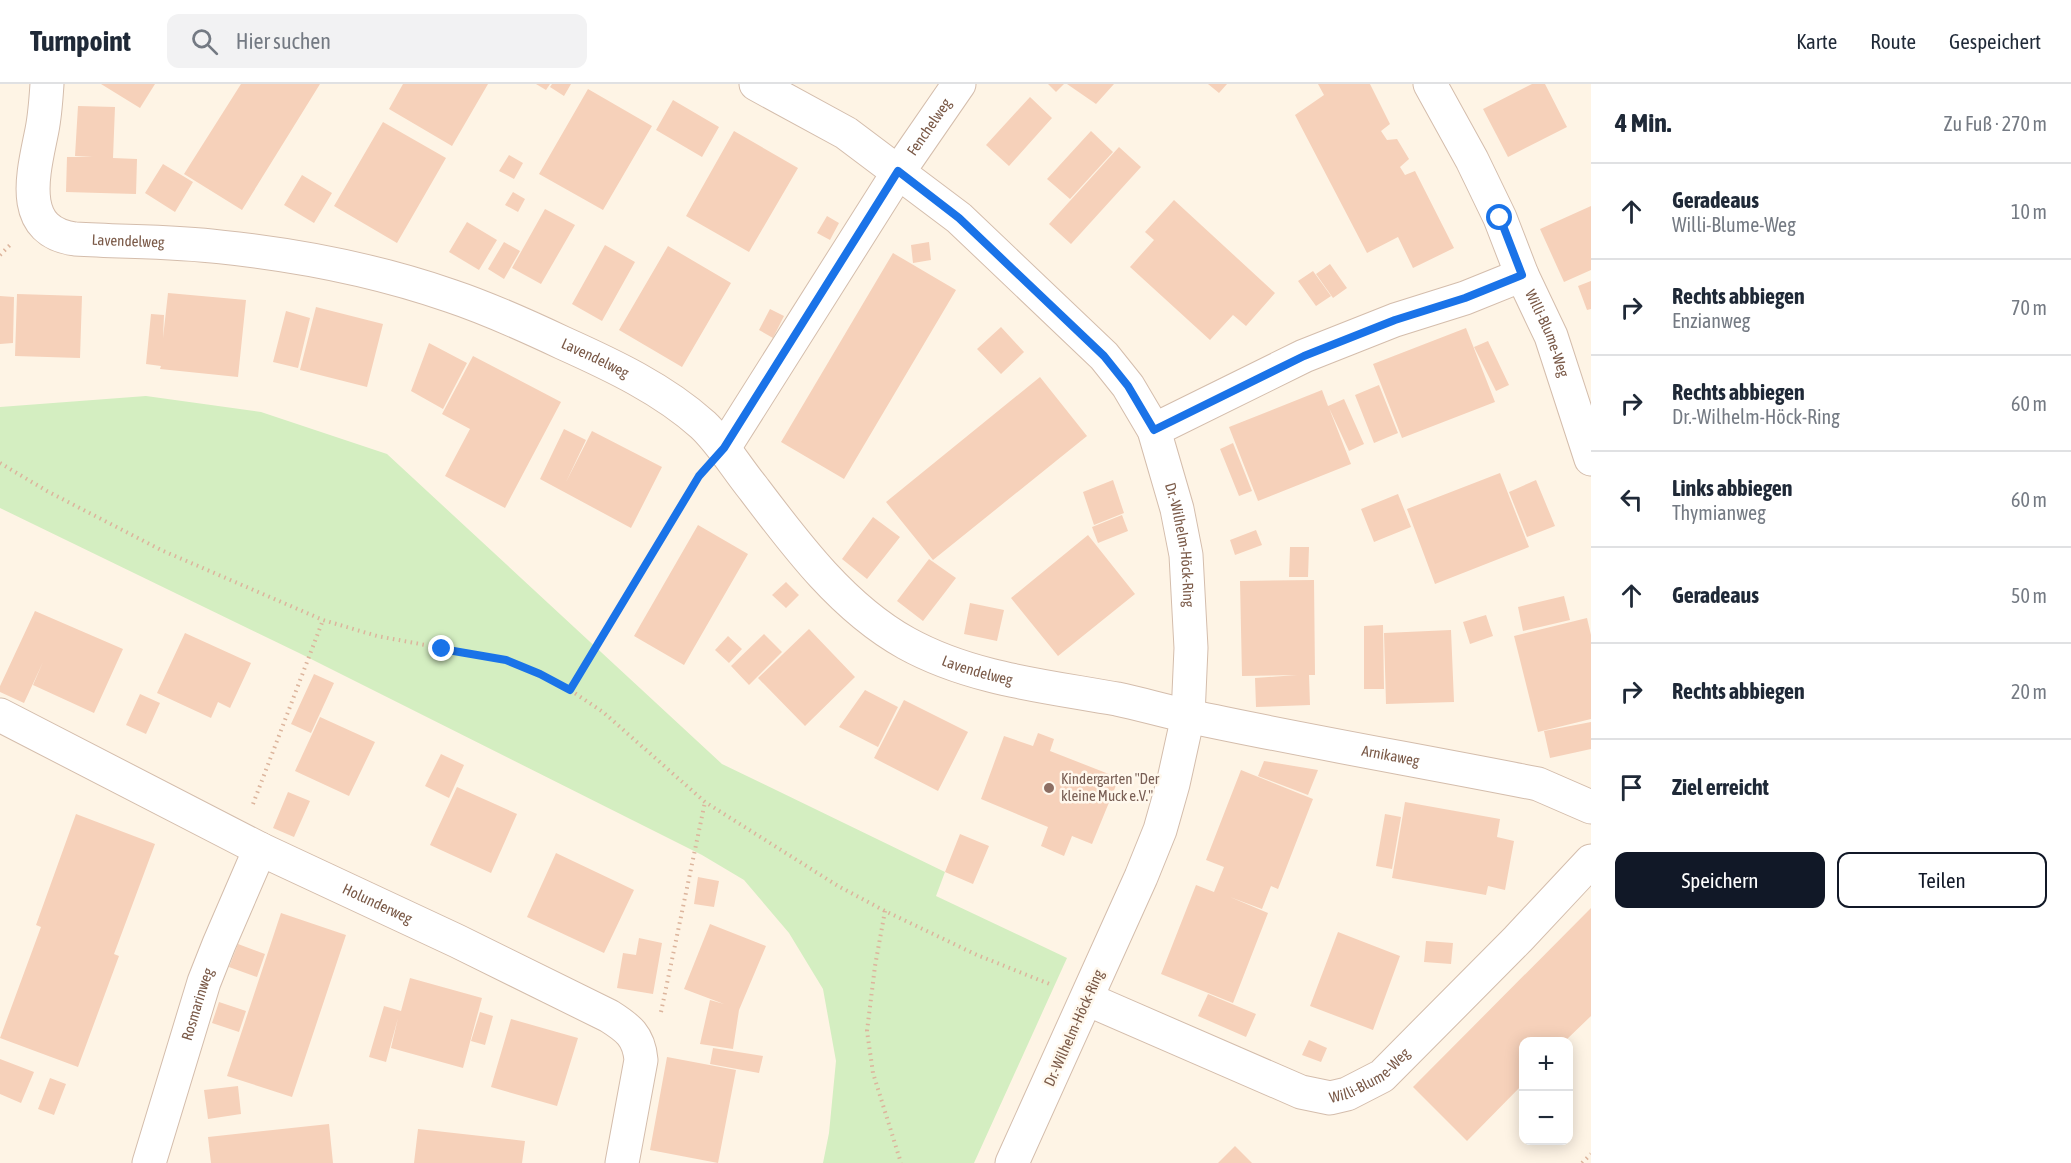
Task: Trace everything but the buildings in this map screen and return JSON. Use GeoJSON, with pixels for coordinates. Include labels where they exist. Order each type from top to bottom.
{"type":"FeatureCollection","features":[{"type":"Feature","properties":{"kind":"street","name":"Lavendelweg"},"geometry":{"type":"LineString","coordinates":[[47,84],[43,124],[33,176],[32,199],[39,217],[48,230],[61,237],[216,246],[257,251],[364,273],[447,295],[507,317],[637,379],[685,410],[724,448],[752,487],[832,584],[878,624],[904,641],[953,664],[1016,682],[1119,700],[1188,716]]}},
{"type":"Feature","properties":{"kind":"street","name":"Dr.-Wilhelm-Höck-Ring"},"geometry":{"type":"LineString","coordinates":[[756,84],[846,134],[959,218],[1104,356],[1128,386],[1154,430],[1177,509],[1186,555],[1191,648],[1188,716],[1173,784],[1160,830],[1141,878],[1012,1163]]}},
{"type":"Feature","properties":{"kind":"street","name":"Fenchelweg"},"geometry":{"type":"LineString","coordinates":[[724,448],[898,171],[959,84]]}},
{"type":"Feature","properties":{"kind":"street","name":"Willi-Blume-Weg"},"geometry":{"type":"LineString","coordinates":[[1430,84],[1500,218],[1522,275],[1551,336],[1591,459]]}},
{"type":"Feature","properties":{"kind":"street"},"geometry":{"type":"LineString","coordinates":[[1154,430],[1304,356],[1395,320],[1465,298],[1522,275]]}},
{"type":"Feature","properties":{"kind":"street","name":"Holunderweg"},"geometry":{"type":"LineString","coordinates":[[0,715],[250,844],[467,945],[609,1016],[625,1026],[632,1034],[640,1046],[641,1060]]}},
{"type":"Feature","properties":{"kind":"street","name":"Arnikaweg"},"geometry":{"type":"LineString","coordinates":[[1188,716],[1538,784],[1591,807]]}},
{"type":"Feature","properties":{"kind":"street","name":"Rosmarinweg"},"geometry":{"type":"LineString","coordinates":[[149,1163],[204,982],[219,944],[250,844]]}},
{"type":"Feature","properties":{"kind":"street","name":"Willi-Blume-Weg"},"geometry":{"type":"LineString","coordinates":[[1086,999],[1300,1092],[1330,1098],[1347,1094],[1382,1076],[1518,939],[1591,861]]}},
{"type":"Feature","properties":{"kind":"street"},"geometry":{"type":"LineString","coordinates":[[622,1163],[641,1060]]}},
{"type":"Feature","properties":{"kind":"path"},"geometry":{"type":"LineString","coordinates":[[570,690],[699,476],[724,448]]}},
{"type":"Feature","properties":{"kind":"path"},"geometry":{"type":"LineString","coordinates":[[0,463],[47,491],[161,550],[323,620],[377,636],[506,660],[540,674],[603,712],[705,802],[804,865],[885,911],[977,955],[1086,999]]}},
{"type":"Feature","properties":{"kind":"path"},"geometry":{"type":"LineString","coordinates":[[250,844],[323,620]]}},
{"type":"Feature","properties":{"kind":"path"},"geometry":{"type":"LineString","coordinates":[[641,1060],[657,1028],[705,802]]}},
{"type":"Feature","properties":{"kind":"path"},"geometry":{"type":"LineString","coordinates":[[885,911],[867,1031],[873,1073],[901,1163]]}},
{"type":"Feature","properties":{"kind":"path"},"geometry":{"type":"LineString","coordinates":[[1582,1163],[1591,1154]]}},
{"type":"Feature","properties":{"kind":"green space"},"geometry":{"type":"Polygon","coordinates":[[[146,396],[261,412],[387,454],[722,764],[945,872],[936,896],[1067,958],[974,1163],[823,1163],[829,1133],[836,1061],[823,989],[789,933],[744,880],[702,855],[299,653],[0,508],[0,407],[146,396]]]}},
{"type":"Feature","properties":{"kind":"place","name":"Kindergarten \"Der kleine Muck e.V.\""},"geometry":{"type":"Point","coordinates":[1049,788]}},
{"type":"Feature","properties":{"kind":"route"},"geometry":{"type":"LineString","coordinates":[[442,649],[506,660],[570,690],[699,476],[724,448],[760,393],[898,171],[959,218],[1104,356],[1128,386],[1154,430],[1304,356],[1349,337],[1465,298],[1522,275],[1500,218]]}}]}
